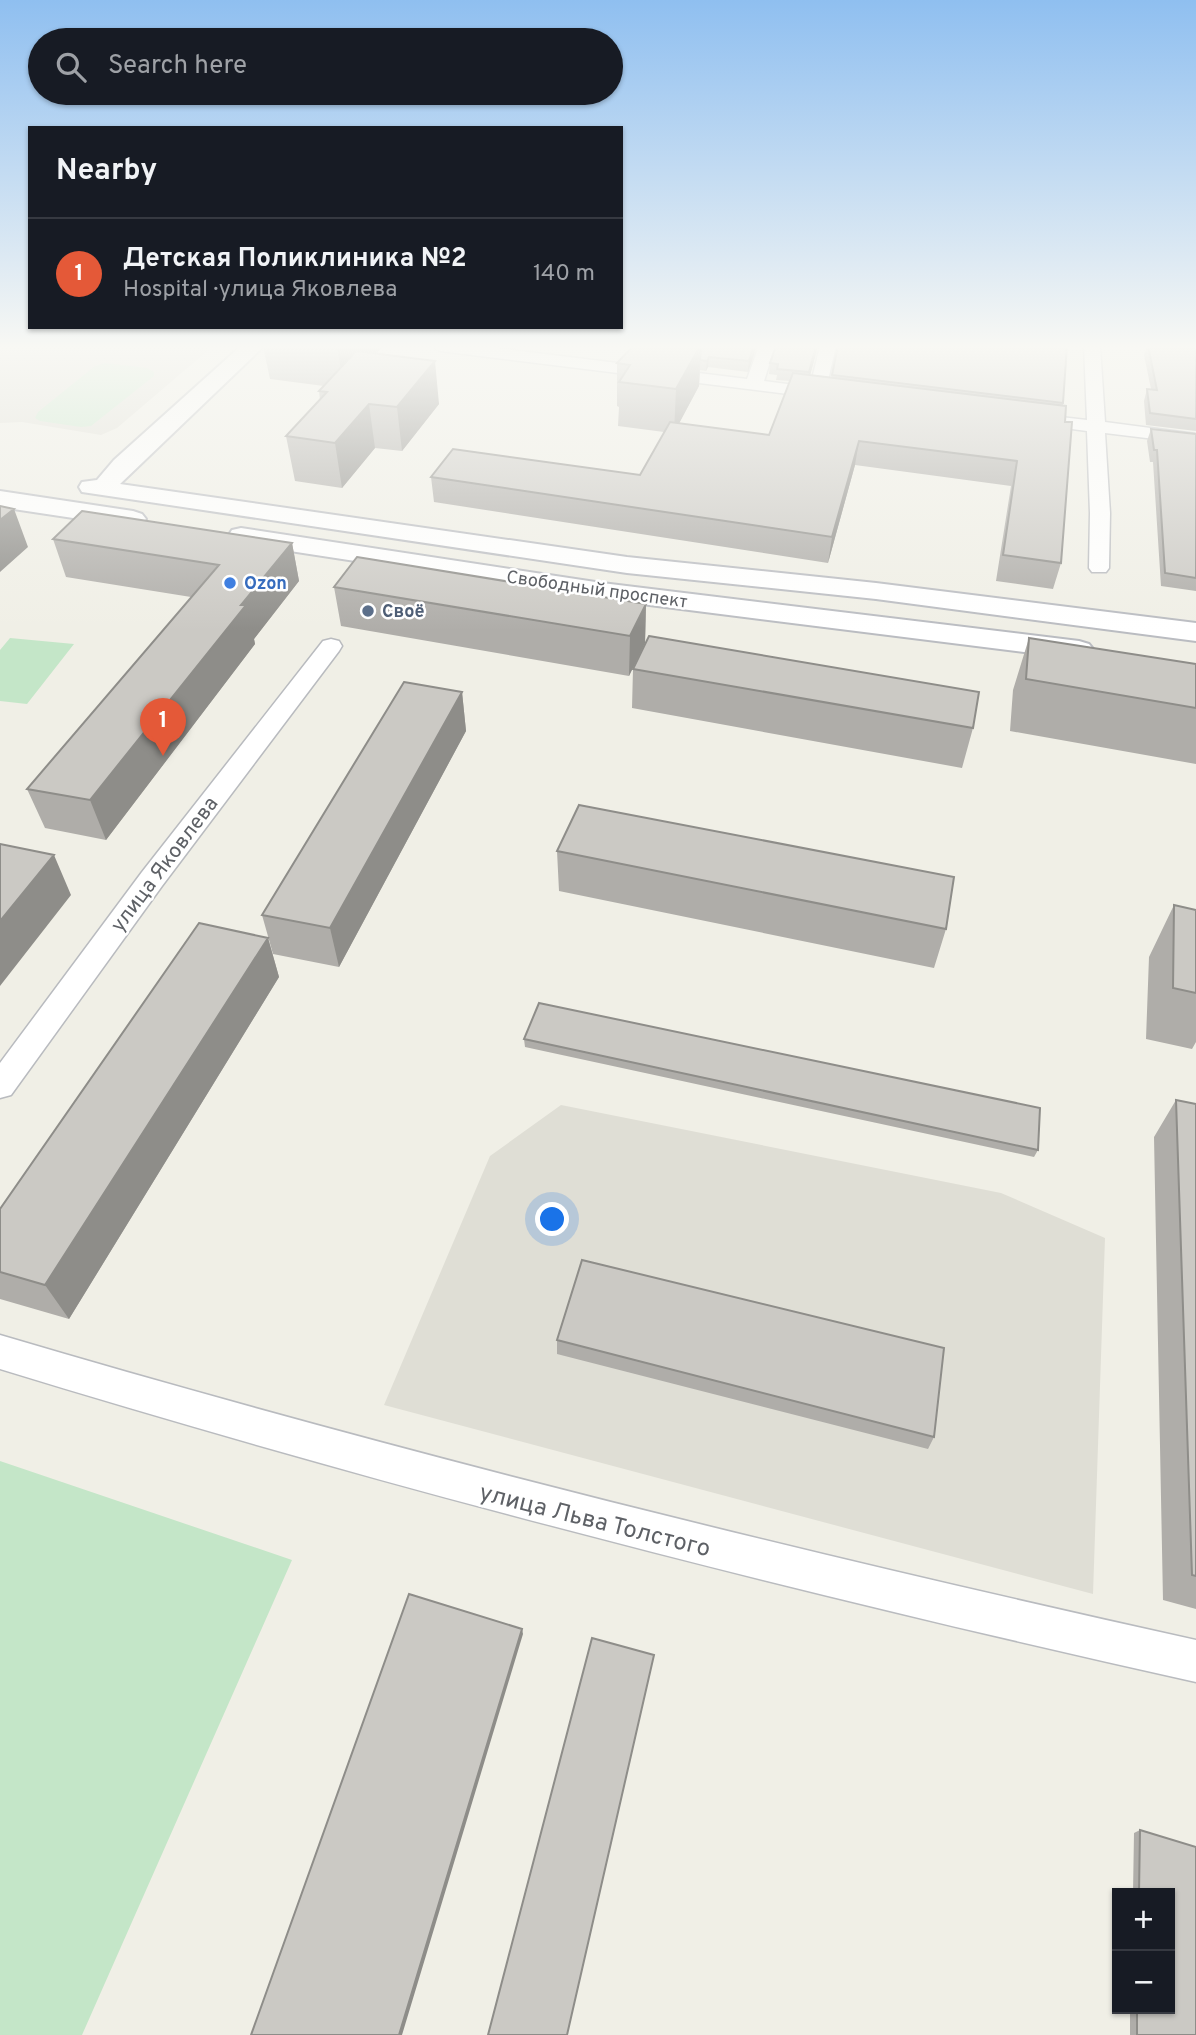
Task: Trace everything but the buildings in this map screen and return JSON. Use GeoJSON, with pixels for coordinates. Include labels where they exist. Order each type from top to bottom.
{"type":"FeatureCollection","features":[{"type":"Feature","properties":{"kind":"main road"},"geometry":{"type":"LineString","coordinates":[[103,489],[150,441]]}},
{"type":"Feature","properties":{"kind":"main road","name":"Свободный проспект"},"geometry":{"type":"LineString","coordinates":[[65,482],[627,565],[889,592],[1196,632]]}},
{"type":"Feature","properties":{"kind":"main road"},"geometry":{"type":"LineString","coordinates":[[0,499],[153,522]]}},
{"type":"Feature","properties":{"kind":"main road","name":"Свободный проспект"},"geometry":{"type":"LineString","coordinates":[[221,533],[602,591],[1100,653]]}},
{"type":"Feature","properties":{"kind":"street"},"geometry":{"type":"LineString","coordinates":[[1096,441],[1100,513],[1099,568]]}},
{"type":"Feature","properties":{"kind":"street","name":"улица Яковлева"},"geometry":{"type":"LineString","coordinates":[[0,1086],[152,878],[331,646]]}},
{"type":"Feature","properties":{"kind":"street","name":"улица Льва Толстого"},"geometry":{"type":"LineString","coordinates":[[0,1352],[411,1473],[557,1512],[1196,1661]]}},
{"type":"Feature","properties":{"kind":"shaded area"},"geometry":{"type":"Polygon","coordinates":[[[561,1105],[1001,1193],[1105,1238],[1093,1594],[384,1405],[490,1156],[561,1105]]]}},
{"type":"Feature","properties":{"kind":"green space"},"geometry":{"type":"Polygon","coordinates":[[[10,638],[74,644],[27,704],[0,701],[0,650],[10,638]]]}},
{"type":"Feature","properties":{"kind":"green space"},"geometry":{"type":"Polygon","coordinates":[[[0,1461],[292,1560],[82,2035],[0,2035],[0,1461]]]}},
{"type":"Feature","properties":{"kind":"place","name":"Ozon"},"geometry":{"type":"Point","coordinates":[230,583]}},
{"type":"Feature","properties":{"kind":"place","name":"Своё"},"geometry":{"type":"Point","coordinates":[368,611]}},
{"type":"Feature","properties":{"kind":"place","name":"Детская Поликлиника №2"},"geometry":{"type":"Point","coordinates":[163,756]}}]}
